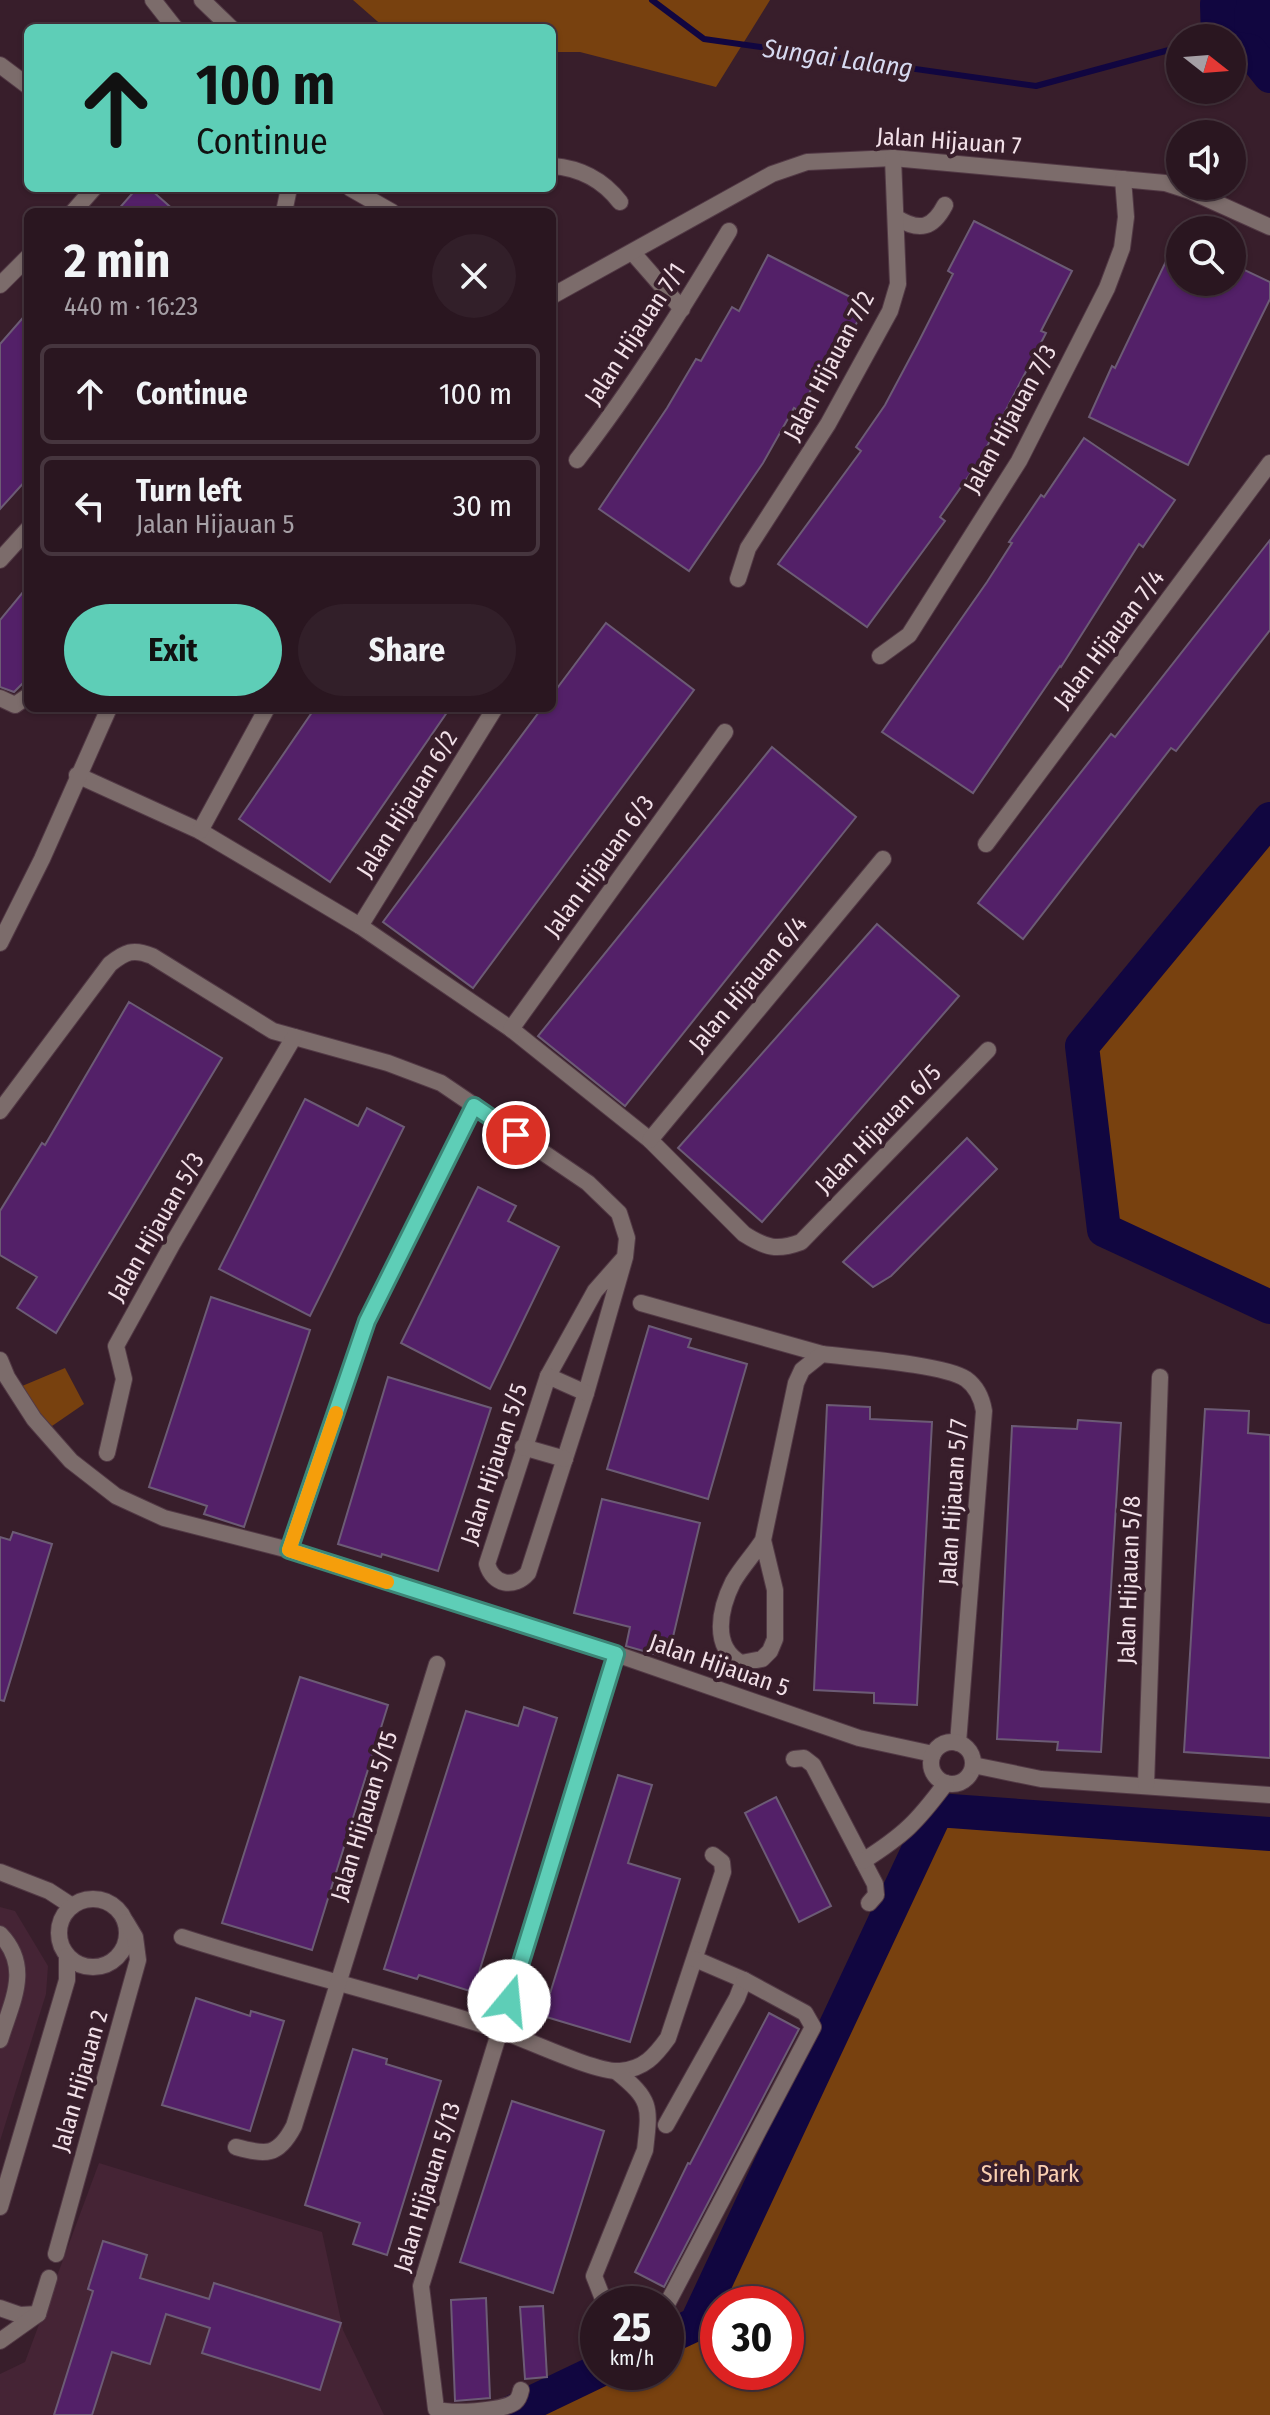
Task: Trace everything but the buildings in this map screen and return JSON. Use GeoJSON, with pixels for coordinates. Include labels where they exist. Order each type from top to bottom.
{"type":"FeatureCollection","features":[{"type":"Feature","properties":{"kind":"street"},"geometry":{"type":"LineString","coordinates":[[153,0],[172,24]]}},
{"type":"Feature","properties":{"kind":"street"},"geometry":{"type":"LineString","coordinates":[[202,0],[227,24]]}},
{"type":"Feature","properties":{"kind":"street"},"geometry":{"type":"LineString","coordinates":[[0,65],[24,83]]}},
{"type":"Feature","properties":{"kind":"street","name":"Jalan Hijauan 7"},"geometry":{"type":"LineString","coordinates":[[556,294],[772,174],[807,162],[893,158],[1165,183],[1270,227]]}},
{"type":"Feature","properties":{"kind":"street","name":"Jalan Hijauan 7/2"},"geometry":{"type":"LineString","coordinates":[[738,579],[748,548],[828,424],[890,311],[898,284],[893,158]]}},
{"type":"Feature","properties":{"kind":"street"},"geometry":{"type":"LineString","coordinates":[[556,166],[590,175],[607,185],[620,202]]}},
{"type":"Feature","properties":{"kind":"street","name":"Jalan Hijauan 7/3"},"geometry":{"type":"LineString","coordinates":[[880,656],[909,635],[1019,461],[1101,301],[1122,248],[1126,217],[1123,179]]}},
{"type":"Feature","properties":{"kind":"street"},"geometry":{"type":"LineString","coordinates":[[76,208],[90,192]]}},
{"type":"Feature","properties":{"kind":"street"},"geometry":{"type":"LineString","coordinates":[[357,192],[385,208]]}},
{"type":"Feature","properties":{"kind":"street"},"geometry":{"type":"LineString","coordinates":[[897,218],[910,226],[925,226],[938,218],[945,205]]}},
{"type":"Feature","properties":{"kind":"street","name":"Jalan Hijauan 7/1"},"geometry":{"type":"LineString","coordinates":[[577,460],[608,420],[682,309],[729,231]]}},
{"type":"Feature","properties":{"kind":"street"},"geometry":{"type":"LineString","coordinates":[[633,253],[682,309]]}},
{"type":"Feature","properties":{"kind":"street"},"geometry":{"type":"LineString","coordinates":[[0,285],[24,261]]}},
{"type":"Feature","properties":{"kind":"street","name":"Jalan Hijauan 7/4"},"geometry":{"type":"LineString","coordinates":[[986,844],[1270,463]]}},
{"type":"Feature","properties":{"kind":"street"},"geometry":{"type":"LineString","coordinates":[[0,560],[24,533]]}},
{"type":"Feature","properties":{"kind":"street"},"geometry":{"type":"LineString","coordinates":[[0,698],[15,705],[24,699]]}},
{"type":"Feature","properties":{"kind":"street"},"geometry":{"type":"LineString","coordinates":[[0,943],[42,859],[107,712]]}},
{"type":"Feature","properties":{"kind":"street"},"geometry":{"type":"LineString","coordinates":[[200,831],[265,712]]}},
{"type":"Feature","properties":{"kind":"street","name":"Jalan Hijauan 6/2"},"geometry":{"type":"LineString","coordinates":[[360,926],[493,712]]}},
{"type":"Feature","properties":{"kind":"street","name":"Jalan Hijauan 6/3"},"geometry":{"type":"LineString","coordinates":[[511,1029],[725,732]]}},
{"type":"Feature","properties":{"kind":"street"},"geometry":{"type":"LineString","coordinates":[[77,775],[200,831],[360,926],[511,1029],[650,1140]]}},
{"type":"Feature","properties":{"kind":"street","name":"Jalan Hijauan 6/4"},"geometry":{"type":"LineString","coordinates":[[650,1140],[883,859]]}},
{"type":"Feature","properties":{"kind":"street","name":"Jalan Hijauan 5/5"},"geometry":{"type":"LineString","coordinates":[[0,1111],[110,964],[125,952],[140,950],[273,1031],[410,1070],[441,1083],[588,1183],[619,1213],[627,1238],[625,1257],[586,1393],[528,1573],[518,1582],[501,1582],[492,1575],[487,1564],[548,1376],[595,1291],[625,1257]]}},
{"type":"Feature","properties":{"kind":"street","name":"Jalan Hijauan 5/3"},"geometry":{"type":"LineString","coordinates":[[107,1453],[124,1379],[116,1346],[294,1037]]}},
{"type":"Feature","properties":{"kind":"street","name":"Jalan Hijauan 6/5"},"geometry":{"type":"LineString","coordinates":[[650,1140],[744,1234],[759,1244],[783,1249],[801,1242],[988,1050]]}},
{"type":"Feature","properties":{"kind":"street"},"geometry":{"type":"LineString","coordinates":[[289,1550],[367,1321],[474,1106]]}},
{"type":"Feature","properties":{"kind":"street"},"geometry":{"type":"LineString","coordinates":[[641,1303],[822,1354]]}},
{"type":"Feature","properties":{"kind":"street"},"geometry":{"type":"LineString","coordinates":[[763,1540],[775,1590],[775,1639],[762,1659],[741,1663],[724,1649],[720,1637],[724,1609],[733,1582],[763,1540],[796,1383],[802,1370],[822,1354]]}},
{"type":"Feature","properties":{"kind":"street","name":"Jalan Hijauan 5/7"},"geometry":{"type":"LineString","coordinates":[[822,1354],[957,1375],[969,1381],[982,1399],[984,1411],[958,1743]]}},
{"type":"Feature","properties":{"kind":"street","name":"Jalan Hijauan 5"},"geometry":{"type":"LineString","coordinates":[[0,1360],[7,1377],[34,1419],[71,1461],[116,1496],[164,1518],[289,1550],[616,1654],[859,1738],[933,1754]]}},
{"type":"Feature","properties":{"kind":"street"},"geometry":{"type":"LineString","coordinates":[[548,1376],[586,1393]]}},
{"type":"Feature","properties":{"kind":"street","name":"Jalan Hijauan 5/8"},"geometry":{"type":"LineString","coordinates":[[1146,1785],[1160,1377]]}},
{"type":"Feature","properties":{"kind":"street"},"geometry":{"type":"LineString","coordinates":[[523,1447],[565,1459]]}},
{"type":"Feature","properties":{"kind":"street"},"geometry":{"type":"LineString","coordinates":[[500,2031],[616,1654]]}},
{"type":"Feature","properties":{"kind":"street","name":"Jalan Hijauan 5/15"},"geometry":{"type":"LineString","coordinates":[[236,2147],[261,2153],[273,2151],[286,2141],[294,2126],[437,1664]]}},
{"type":"Feature","properties":{"kind":"street"},"geometry":{"type":"LineString","coordinates":[[943,1743],[958,1743],[969,1751],[973,1765],[967,1778],[953,1784],[934,1775],[933,1754],[943,1743]]}},
{"type":"Feature","properties":{"kind":"street"},"geometry":{"type":"LineString","coordinates":[[794,1759],[804,1758],[813,1765],[877,1889],[869,1903]]}},
{"type":"Feature","properties":{"kind":"street"},"geometry":{"type":"LineString","coordinates":[[973,1765],[1041,1779],[1270,1795]]}},
{"type":"Feature","properties":{"kind":"street"},"geometry":{"type":"LineString","coordinates":[[863,1861],[897,1840],[915,1824],[946,1783]]}},
{"type":"Feature","properties":{"kind":"street"},"geometry":{"type":"LineString","coordinates":[[617,2072],[639,2068],[653,2059],[668,2038],[723,1872],[722,1862],[713,1855]]}},
{"type":"Feature","properties":{"kind":"street"},"geometry":{"type":"LineString","coordinates":[[0,1872],[49,1891],[72,1906]]}},
{"type":"Feature","properties":{"kind":"street"},"geometry":{"type":"LineString","coordinates":[[81,1900],[103,1900],[113,1905],[126,1922],[125,1945],[110,1963],[87,1967],[67,1956],[61,1946],[59,1924],[72,1906],[81,1900]]}},
{"type":"Feature","properties":{"kind":"street","name":"Jalan Hijauan 2"},"geometry":{"type":"LineString","coordinates":[[56,2254],[138,1960],[135,1937],[126,1922]]}},
{"type":"Feature","properties":{"kind":"street"},"geometry":{"type":"LineString","coordinates":[[0,1934],[14,1951],[19,1970],[0,2040]]}},
{"type":"Feature","properties":{"kind":"street"},"geometry":{"type":"LineString","coordinates":[[182,1937],[500,2031],[617,2072],[640,2091],[648,2109],[645,2150],[594,2276],[598,2286]]}},
{"type":"Feature","properties":{"kind":"street","name":"Jalan Hijauan 2"},"geometry":{"type":"LineString","coordinates":[[0,2207],[5,2171],[67,1980],[67,1956]]}},
{"type":"Feature","properties":{"kind":"street"},"geometry":{"type":"LineString","coordinates":[[677,2286],[813,2027],[805,2013],[744,1980],[695,1959]]}},
{"type":"Feature","properties":{"kind":"street"},"geometry":{"type":"LineString","coordinates":[[666,2125],[744,1980]]}},
{"type":"Feature","properties":{"kind":"street","name":"Jalan Hijauan 5/13"},"geometry":{"type":"LineString","coordinates":[[500,2031],[421,2286],[436,2409],[446,2413],[501,2407],[514,2403],[521,2390]]}},
{"type":"Feature","properties":{"kind":"street"},"geometry":{"type":"LineString","coordinates":[[0,2341],[38,2314],[49,2278]]}},
{"type":"Feature","properties":{"kind":"street"},"geometry":{"type":"LineString","coordinates":[[0,2308],[20,2315],[38,2314]]}},
{"type":"Feature","properties":{"kind":"shaded area"},"geometry":{"type":"Polygon","coordinates":[[[1227,0],[1270,0],[1270,76],[1250,51],[1246,50],[1246,24],[1218,24],[1217,4],[1227,0]]]}},
{"type":"Feature","properties":{"kind":"shaded area"},"geometry":{"type":"Polygon","coordinates":[[[0,1907],[15,1911],[48,1966],[46,1994],[0,2141],[0,1907]]]}},
{"type":"Feature","properties":{"kind":"shaded area"},"geometry":{"type":"Polygon","coordinates":[[[99,2163],[322,2232],[343,2330],[384,2415],[0,2415],[0,2374],[25,2362],[99,2163]]]}},
{"type":"Feature","properties":{"kind":"green space"},"geometry":{"type":"Polygon","coordinates":[[[353,0],[770,0],[716,87],[580,52],[556,52],[556,24],[380,24],[353,0]]]}},
{"type":"Feature","properties":{"kind":"green space"},"geometry":{"type":"Polygon","coordinates":[[[1270,819],[1270,1307],[1104,1230],[1082,1046],[1270,819]]]}},
{"type":"Feature","properties":{"kind":"green space"},"geometry":{"type":"Polygon","coordinates":[[[65,1368],[84,1404],[52,1426],[15,1389],[65,1368]]]}},
{"type":"Feature","properties":{"kind":"green space","name":"Sireh Park"},"geometry":{"type":"Polygon","coordinates":[[[937,1810],[1270,1834],[1270,2415],[506,2415],[580,2380],[580,2390],[684,2390],[684,2330],[696,2324],[700,2315],[700,2390],[804,2390],[804,2286],[714,2286],[937,1810]]]}},
{"type":"Feature","properties":{"kind":"waterway","name":"Sungai Lalang"},"geometry":{"type":"LineString","coordinates":[[652,0],[704,39],[1036,86],[1166,51]]}},
{"type":"Feature","properties":{"kind":"waterway"},"geometry":{"type":"LineString","coordinates":[[1218,24],[1217,4],[1220,0]]}},
{"type":"Feature","properties":{"kind":"waterway"},"geometry":{"type":"LineString","coordinates":[[1246,50],[1250,51],[1270,76]]}},
{"type":"Feature","properties":{"kind":"waterway"},"geometry":{"type":"LineString","coordinates":[[1270,819],[1082,1046],[1104,1230],[1270,1307]]}},
{"type":"Feature","properties":{"kind":"waterway"},"geometry":{"type":"LineString","coordinates":[[684,2330],[696,2324],[937,1810],[1270,1834]]}},
{"type":"Feature","properties":{"kind":"waterway"},"geometry":{"type":"LineString","coordinates":[[506,2415],[580,2380]]}},
{"type":"Feature","properties":{"kind":"slow traffic"},"geometry":{"type":"LineString","coordinates":[[336,1413],[289,1550],[387,1582]]}},
{"type":"Feature","properties":{"kind":"route"},"geometry":{"type":"LineString","coordinates":[[509,2001],[616,1654],[289,1550],[367,1321],[474,1106],[516,1135]]}}]}
